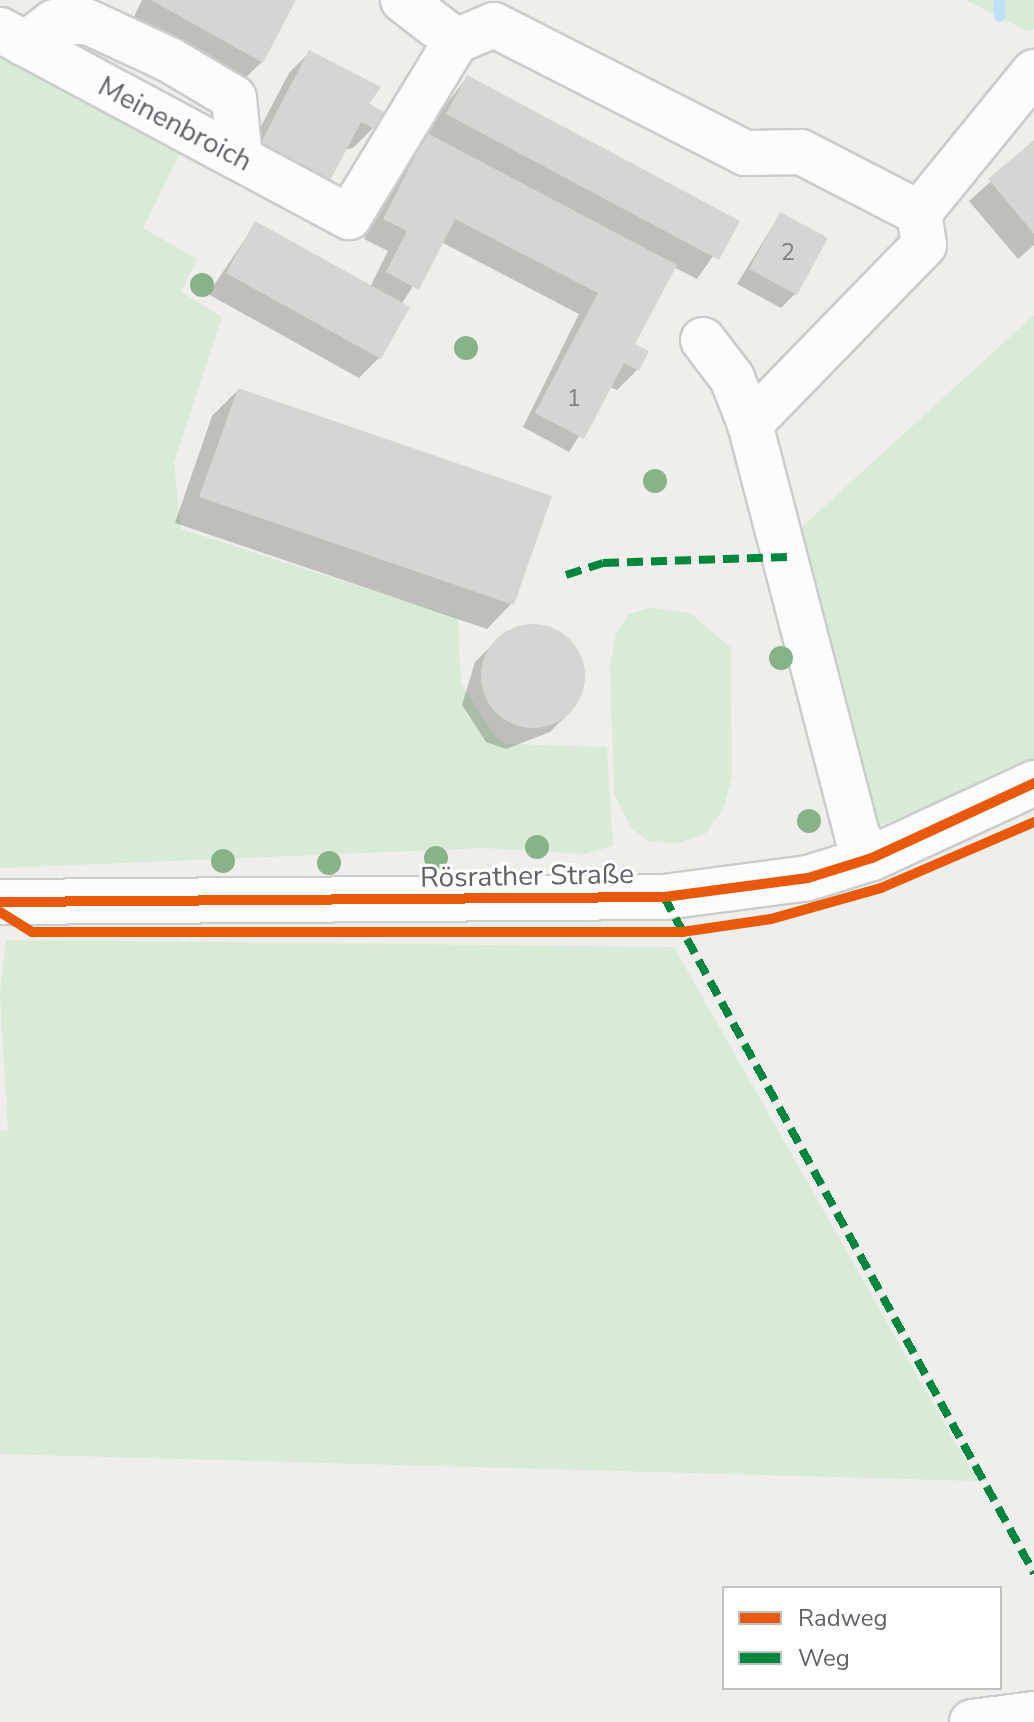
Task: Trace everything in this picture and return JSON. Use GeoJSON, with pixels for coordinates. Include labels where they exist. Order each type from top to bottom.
{"type":"FeatureCollection","features":[{"type":"Feature","properties":{"kind":"street"},"geometry":{"type":"LineString","coordinates":[[403,0],[456,41],[494,25],[745,153],[801,152],[919,213]]}},
{"type":"Feature","properties":{"kind":"street","name":"Meinenbroich"},"geometry":{"type":"LineString","coordinates":[[13,37],[349,217],[456,41]]}},
{"type":"Feature","properties":{"kind":"street"},"geometry":{"type":"LineString","coordinates":[[750,424],[924,245],[919,213],[1034,72]]}},
{"type":"Feature","properties":{"kind":"street"},"geometry":{"type":"LineString","coordinates":[[703,340],[732,378],[750,424],[857,835],[872,858]]}},
{"type":"Feature","properties":{"kind":"street","name":"Rösrather Straße"},"geometry":{"type":"LineString","coordinates":[[0,902],[664,897],[808,878],[872,858],[1034,783]]}},
{"type":"Feature","properties":{"kind":"street"},"geometry":{"type":"LineString","coordinates":[[972,1722],[1034,1714]]}},
{"type":"Feature","properties":{"kind":"green space"},"geometry":{"type":"Polygon","coordinates":[[[966,0],[1034,0],[1034,29],[1027,31],[966,0]]]}},
{"type":"Feature","properties":{"kind":"green space"},"geometry":{"type":"Polygon","coordinates":[[[0,58],[180,153],[143,228],[197,259],[181,292],[222,317],[174,463],[181,529],[458,618],[461,684],[496,737],[506,744],[607,747],[613,846],[583,854],[485,848],[0,868],[0,58]]]}},
{"type":"Feature","properties":{"kind":"green space"},"geometry":{"type":"Polygon","coordinates":[[[1034,315],[1034,761],[857,835],[792,536],[1034,315]]]}},
{"type":"Feature","properties":{"kind":"green space"},"geometry":{"type":"Polygon","coordinates":[[[650,608],[690,613],[731,648],[732,777],[723,809],[705,834],[678,843],[650,842],[632,829],[614,794],[610,665],[616,633],[629,614],[650,608]]]}},
{"type":"Feature","properties":{"kind":"green space"},"geometry":{"type":"Polygon","coordinates":[[[6,940],[674,947],[977,1481],[0,1454],[0,1131],[8,1130],[0,993],[6,940]]]}},
{"type":"Feature","properties":{"kind":"building"},"geometry":{"type":"Polygon","coordinates":[[[151,0],[296,0],[263,63],[151,0]]]}},
{"type":"Feature","properties":{"kind":"building"},"geometry":{"type":"Polygon","coordinates":[[[309,50],[381,87],[369,104],[384,112],[375,129],[361,122],[326,188],[256,152],[309,50]]]}},
{"type":"Feature","properties":{"kind":"building"},"geometry":{"type":"Polygon","coordinates":[[[467,75],[740,221],[719,260],[446,114],[467,75]]]}},
{"type":"Feature","properties":{"kind":"building"},"geometry":{"type":"Polygon","coordinates":[[[427,133],[677,265],[635,344],[649,351],[639,371],[624,363],[584,439],[535,413],[598,293],[455,219],[419,290],[386,272],[407,231],[383,219],[427,133]]]}},
{"type":"Feature","properties":{"kind":"building"},"geometry":{"type":"Polygon","coordinates":[[[1034,140],[1034,234],[988,179],[1034,140]]]}},
{"type":"Feature","properties":{"kind":"building"},"geometry":{"type":"Polygon","coordinates":[[[780,212],[828,238],[797,295],[749,269],[780,212]]]}},
{"type":"Feature","properties":{"kind":"building"},"geometry":{"type":"Polygon","coordinates":[[[255,221],[410,307],[381,359],[226,273],[255,221]]]}},
{"type":"Feature","properties":{"kind":"building"},"geometry":{"type":"Polygon","coordinates":[[[238,388],[552,496],[514,605],[199,497],[238,388]]]}},
{"type":"Feature","properties":{"kind":"building"},"geometry":{"type":"Polygon","coordinates":[[[533,624],[553,628],[570,639],[581,656],[585,676],[581,696],[570,713],[553,724],[533,728],[513,724],[496,713],[485,696],[481,676],[485,656],[496,639],[513,628],[533,624]]]}},
{"type":"Feature","properties":{"kind":"waterway"},"geometry":{"type":"LineString","coordinates":[[999,0],[999,16]]}},
{"type":"Feature","properties":{"kind":"marked path"},"geometry":{"type":"LineString","coordinates":[[566,575],[603,563],[787,557]]}},
{"type":"Feature","properties":{"kind":"marked path"},"geometry":{"type":"LineString","coordinates":[[664,897],[1034,1573]]}},
{"type":"Feature","properties":{"kind":"cycle path"},"geometry":{"type":"LineString","coordinates":[[0,902],[664,897],[808,878],[872,858],[1034,783]]}},
{"type":"Feature","properties":{"kind":"cycle path"},"geometry":{"type":"LineString","coordinates":[[0,912],[32,932],[682,932],[771,919],[881,888],[1034,822]]}}]}
